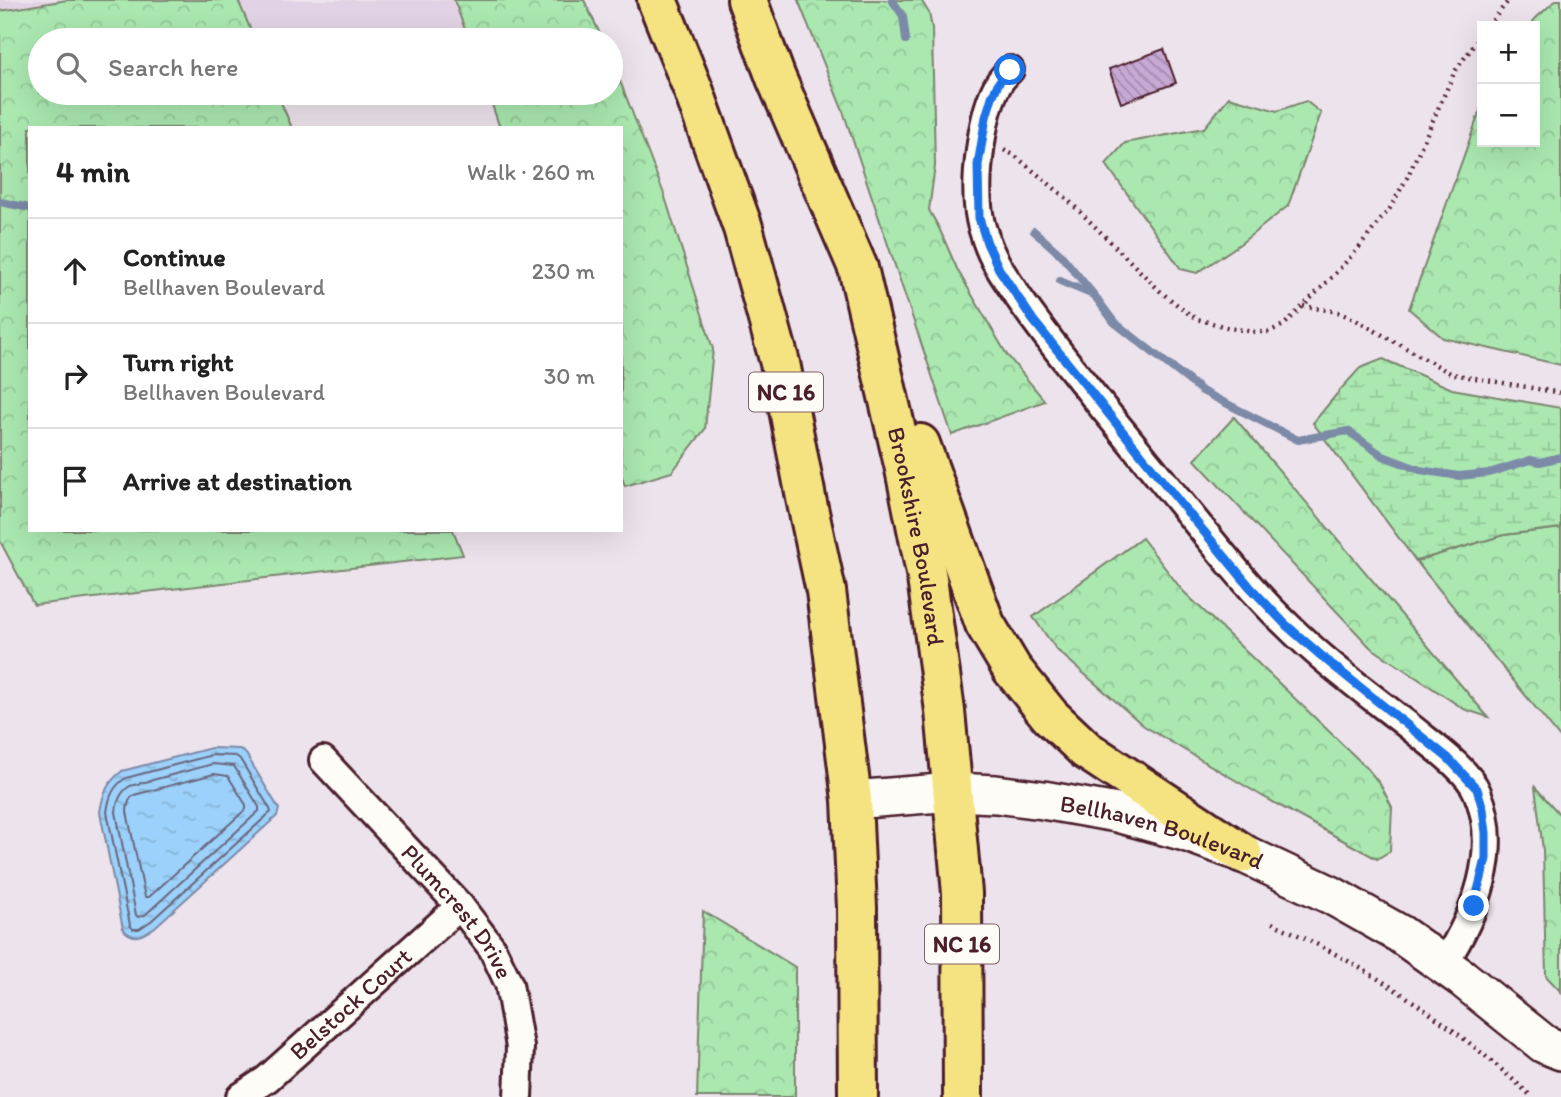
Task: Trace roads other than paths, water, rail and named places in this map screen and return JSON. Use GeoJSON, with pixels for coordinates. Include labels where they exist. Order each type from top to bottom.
{"type":"FeatureCollection","features":[{"type":"Feature","properties":{"kind":"highway","name":"NC 16"},"geometry":{"type":"LineString","coordinates":[[657,0],[694,89],[743,228],[780,363],[826,592],[852,800],[857,908],[858,1097]]}},
{"type":"Feature","properties":{"kind":"highway","name":"Brookshire Boulevard"},"geometry":{"type":"LineString","coordinates":[[747,0],[776,78],[858,268],[905,469],[927,578],[945,711],[962,893],[963,1097]]}},
{"type":"Feature","properties":{"kind":"highway"},"geometry":{"type":"LineString","coordinates":[[858,268],[967,579],[985,624],[1012,669],[1050,716],[1086,750],[1242,853]]}},
{"type":"Feature","properties":{"kind":"main road","name":"Bellhaven Boulevard"},"geometry":{"type":"LineString","coordinates":[[852,800],[953,792],[996,794],[1117,813],[1185,831],[1242,853],[1331,895],[1400,934],[1462,978],[1555,1056]]}},
{"type":"Feature","properties":{"kind":"street"},"geometry":{"type":"LineString","coordinates":[[1010,70],[999,82],[992,97],[978,165],[979,218],[999,269],[1033,320],[1181,504],[1268,606],[1325,659],[1448,758],[1477,789],[1485,821],[1486,859],[1474,906],[1457,944],[1443,965]]}},
{"type":"Feature","properties":{"kind":"street","name":"Plumcrest Drive"},"geometry":{"type":"LineString","coordinates":[[323,760],[460,906],[492,948],[509,984],[520,1046],[518,1097]]}},
{"type":"Feature","properties":{"kind":"street","name":"Belstock Court"},"geometry":{"type":"LineString","coordinates":[[240,1097],[267,1079],[460,906]]}},
{"type":"Feature","properties":{"kind":"water"},"geometry":{"type":"Polygon","coordinates":[[[211,748],[240,749],[246,754],[279,809],[277,816],[155,927],[143,935],[131,935],[123,929],[100,812],[104,794],[109,784],[122,771],[211,748]]]}},
{"type":"Feature","properties":{"kind":"waterway"},"geometry":{"type":"LineString","coordinates":[[892,0],[903,16],[906,40]]}},
{"type":"Feature","properties":{"kind":"waterway"},"geometry":{"type":"LineString","coordinates":[[0,202],[28,208]]}},
{"type":"Feature","properties":{"kind":"waterway"},"geometry":{"type":"LineString","coordinates":[[1034,231],[1061,255],[1114,322],[1202,391],[1298,440],[1348,431],[1383,456],[1420,470],[1459,476],[1489,473],[1530,460],[1540,462],[1561,457]]}},
{"type":"Feature","properties":{"kind":"waterway"},"geometry":{"type":"LineString","coordinates":[[1060,281],[1091,294]]}}]}
